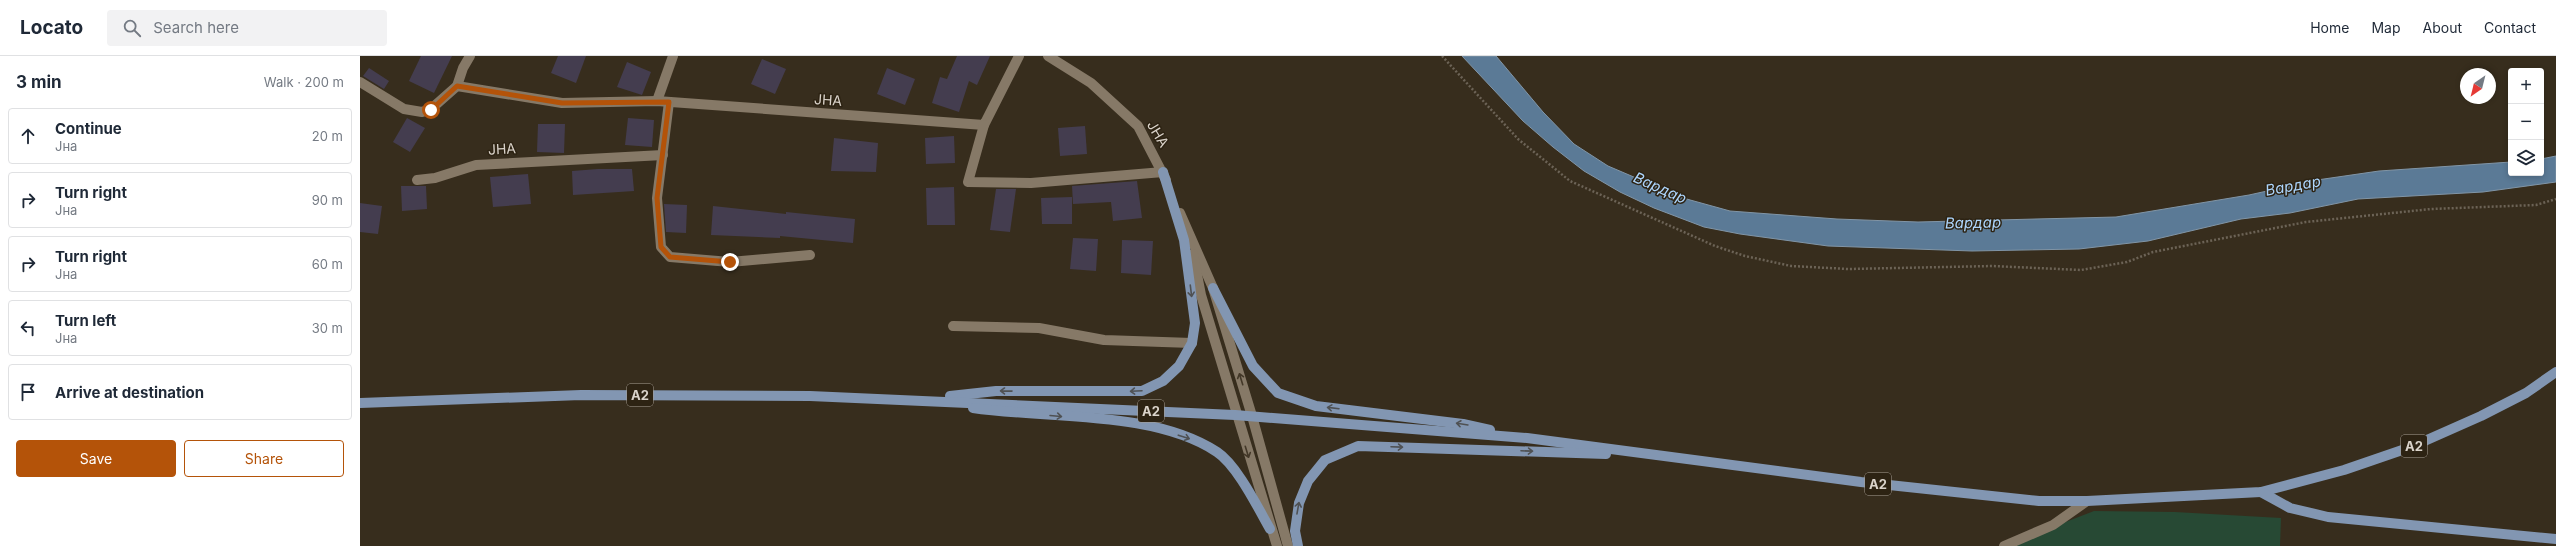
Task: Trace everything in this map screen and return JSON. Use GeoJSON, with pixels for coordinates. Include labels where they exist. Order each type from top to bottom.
{"type":"FeatureCollection","features":[{"type":"Feature","properties":{"kind":"main road"},"geometry":{"type":"LineString","coordinates":[[920,400],[996,391],[1142,390],[1164,381],[1179,366],[1192,343],[1195,323],[1184,240],[1163,172]]}},
{"type":"Feature","properties":{"kind":"main road"},"geometry":{"type":"LineString","coordinates":[[1213,288],[1253,366],[1278,393],[1316,406],[1463,424],[1527,438]]}},
{"type":"Feature","properties":{"kind":"main road","name":"A2"},"geometry":{"type":"LineString","coordinates":[[360,402],[581,394],[920,400],[1235,415],[1527,438],[1869,483],[2039,501],[2087,501],[2261,492],[2344,470],[2411,447],[2526,393],[2556,372]]}},
{"type":"Feature","properties":{"kind":"main road"},"geometry":{"type":"LineString","coordinates":[[920,400],[996,411],[1146,424],[1195,440],[1218,452],[1242,481],[1270,529]]}},
{"type":"Feature","properties":{"kind":"main road"},"geometry":{"type":"LineString","coordinates":[[1298,546],[1295,531],[1299,503],[1308,481],[1325,460],[1358,446],[1670,456]]}},
{"type":"Feature","properties":{"kind":"main road"},"geometry":{"type":"LineString","coordinates":[[2261,492],[2290,508],[2328,517],[2556,539]]}},
{"type":"Feature","properties":{"kind":"street"},"geometry":{"type":"LineString","coordinates":[[360,82],[384,98],[414,112],[431,110],[457,86],[463,68],[470,56]]}},
{"type":"Feature","properties":{"kind":"street"},"geometry":{"type":"LineString","coordinates":[[657,101],[673,56]]}},
{"type":"Feature","properties":{"kind":"street"},"geometry":{"type":"LineString","coordinates":[[1019,56],[984,126],[968,182],[1031,183],[1163,172]]}},
{"type":"Feature","properties":{"kind":"street","name":"ЈНА"},"geometry":{"type":"LineString","coordinates":[[1048,56],[1091,82],[1138,126],[1163,172],[1190,238]]}},
{"type":"Feature","properties":{"kind":"street","name":"ЈНА"},"geometry":{"type":"LineString","coordinates":[[457,86],[562,103],[657,101],[984,126]]}},
{"type":"Feature","properties":{"kind":"street"},"geometry":{"type":"LineString","coordinates":[[669,102],[657,198],[661,247],[670,257],[730,262],[810,255]]}},
{"type":"Feature","properties":{"kind":"street","name":"ЈНА"},"geometry":{"type":"LineString","coordinates":[[417,180],[435,178],[476,165],[663,155]]}},
{"type":"Feature","properties":{"kind":"street"},"geometry":{"type":"LineString","coordinates":[[1190,238],[1213,288],[1252,416],[1288,546]]}},
{"type":"Feature","properties":{"kind":"street"},"geometry":{"type":"LineString","coordinates":[[1190,238],[1201,295],[1235,415],[1270,529],[1277,546]]}},
{"type":"Feature","properties":{"kind":"street"},"geometry":{"type":"LineString","coordinates":[[953,326],[1040,328],[1104,340],[1192,343]]}},
{"type":"Feature","properties":{"kind":"street"},"geometry":{"type":"LineString","coordinates":[[2004,546],[2053,525],[2087,501]]}},
{"type":"Feature","properties":{"kind":"path"},"geometry":{"type":"LineString","coordinates":[[1442,56],[1518,139],[1570,181],[1716,246],[1745,256],[1791,266],[1848,269],[1992,266],[2081,270],[2121,264],[2153,252],[2306,222],[2431,209],[2536,205],[2556,199]]}},
{"type":"Feature","properties":{"kind":"green space"},"geometry":{"type":"Polygon","coordinates":[[[2094,511],[2175,512],[2281,518],[2280,546],[2004,546],[2094,511]]]}},
{"type":"Feature","properties":{"kind":"water","name":"Вардар"},"geometry":{"type":"Polygon","coordinates":[[[1462,56],[1496,56],[1543,112],[1574,144],[1608,166],[1683,198],[1730,211],[1837,219],[1918,222],[2116,217],[2249,195],[2317,180],[2379,171],[2508,162],[2508,176],[2544,176],[2544,158],[2556,156],[2556,182],[2483,192],[2358,199],[2290,213],[2241,219],[2148,241],[2079,249],[1972,251],[1828,246],[1740,234],[1704,227],[1654,208],[1620,192],[1584,171],[1523,121],[1462,56]]]}},
{"type":"Feature","properties":{"kind":"building"},"geometry":{"type":"Polygon","coordinates":[[[421,56],[452,56],[434,93],[409,81],[421,56]]]}},
{"type":"Feature","properties":{"kind":"building"},"geometry":{"type":"Polygon","coordinates":[[[558,56],[586,56],[576,83],[551,73],[558,56]]]}},
{"type":"Feature","properties":{"kind":"building"},"geometry":{"type":"Polygon","coordinates":[[[957,56],[990,56],[977,85],[969,81],[959,112],[932,103],[940,77],[947,79],[957,56]]]}},
{"type":"Feature","properties":{"kind":"building"},"geometry":{"type":"Polygon","coordinates":[[[762,59],[786,69],[775,94],[751,84],[762,59]]]}},
{"type":"Feature","properties":{"kind":"building"},"geometry":{"type":"Polygon","coordinates":[[[627,62],[651,72],[642,95],[617,87],[627,62]]]}},
{"type":"Feature","properties":{"kind":"building"},"geometry":{"type":"Polygon","coordinates":[[[369,68],[389,81],[384,89],[363,76],[369,68]]]}},
{"type":"Feature","properties":{"kind":"building"},"geometry":{"type":"Polygon","coordinates":[[[887,68],[915,79],[905,105],[877,94],[887,68]]]}},
{"type":"Feature","properties":{"kind":"building"},"geometry":{"type":"Polygon","coordinates":[[[407,118],[425,128],[410,152],[393,142],[407,118]]]}},
{"type":"Feature","properties":{"kind":"building"},"geometry":{"type":"Polygon","coordinates":[[[628,118],[654,120],[652,147],[625,145],[628,118]]]}},
{"type":"Feature","properties":{"kind":"building"},"geometry":{"type":"Polygon","coordinates":[[[538,124],[565,124],[564,153],[537,152],[538,124]]]}},
{"type":"Feature","properties":{"kind":"building"},"geometry":{"type":"Polygon","coordinates":[[[1085,126],[1087,154],[1060,156],[1058,128],[1085,126]]]}},
{"type":"Feature","properties":{"kind":"building"},"geometry":{"type":"Polygon","coordinates":[[[954,136],[955,163],[926,164],[925,138],[954,136]]]}},
{"type":"Feature","properties":{"kind":"building"},"geometry":{"type":"Polygon","coordinates":[[[834,138],[878,143],[876,172],[831,171],[834,138]]]}},
{"type":"Feature","properties":{"kind":"building"},"geometry":{"type":"Polygon","coordinates":[[[632,169],[634,191],[573,195],[572,171],[632,169]]]}},
{"type":"Feature","properties":{"kind":"building"},"geometry":{"type":"Polygon","coordinates":[[[528,174],[531,204],[493,207],[490,177],[528,174]]]}},
{"type":"Feature","properties":{"kind":"building"},"geometry":{"type":"Polygon","coordinates":[[[1137,181],[1142,218],[1113,221],[1111,202],[1073,204],[1072,186],[1137,181]]]}},
{"type":"Feature","properties":{"kind":"building"},"geometry":{"type":"Polygon","coordinates":[[[401,186],[426,186],[427,209],[402,211],[401,186]]]}},
{"type":"Feature","properties":{"kind":"building"},"geometry":{"type":"Polygon","coordinates":[[[954,187],[955,225],[927,225],[926,188],[954,187]]]}},
{"type":"Feature","properties":{"kind":"building"},"geometry":{"type":"Polygon","coordinates":[[[996,189],[1016,189],[1010,232],[990,230],[996,189]]]}},
{"type":"Feature","properties":{"kind":"building"},"geometry":{"type":"Polygon","coordinates":[[[1072,197],[1072,224],[1042,224],[1041,198],[1072,197]]]}},
{"type":"Feature","properties":{"kind":"building"},"geometry":{"type":"Polygon","coordinates":[[[360,203],[382,206],[378,234],[360,232],[360,203]]]}},
{"type":"Feature","properties":{"kind":"building"},"geometry":{"type":"Polygon","coordinates":[[[664,204],[687,205],[686,233],[666,232],[664,204]]]}},
{"type":"Feature","properties":{"kind":"building"},"geometry":{"type":"Polygon","coordinates":[[[713,206],[786,214],[786,212],[855,219],[853,243],[780,236],[780,238],[711,235],[713,206]]]}},
{"type":"Feature","properties":{"kind":"building"},"geometry":{"type":"Polygon","coordinates":[[[1073,238],[1098,239],[1096,271],[1070,269],[1073,238]]]}},
{"type":"Feature","properties":{"kind":"building"},"geometry":{"type":"Polygon","coordinates":[[[1122,240],[1153,241],[1151,275],[1121,273],[1122,240]]]}},
{"type":"Feature","properties":{"kind":"route"},"geometry":{"type":"LineString","coordinates":[[431,110],[457,86],[562,103],[669,102],[657,198],[661,247],[670,257],[730,262]]}}]}
